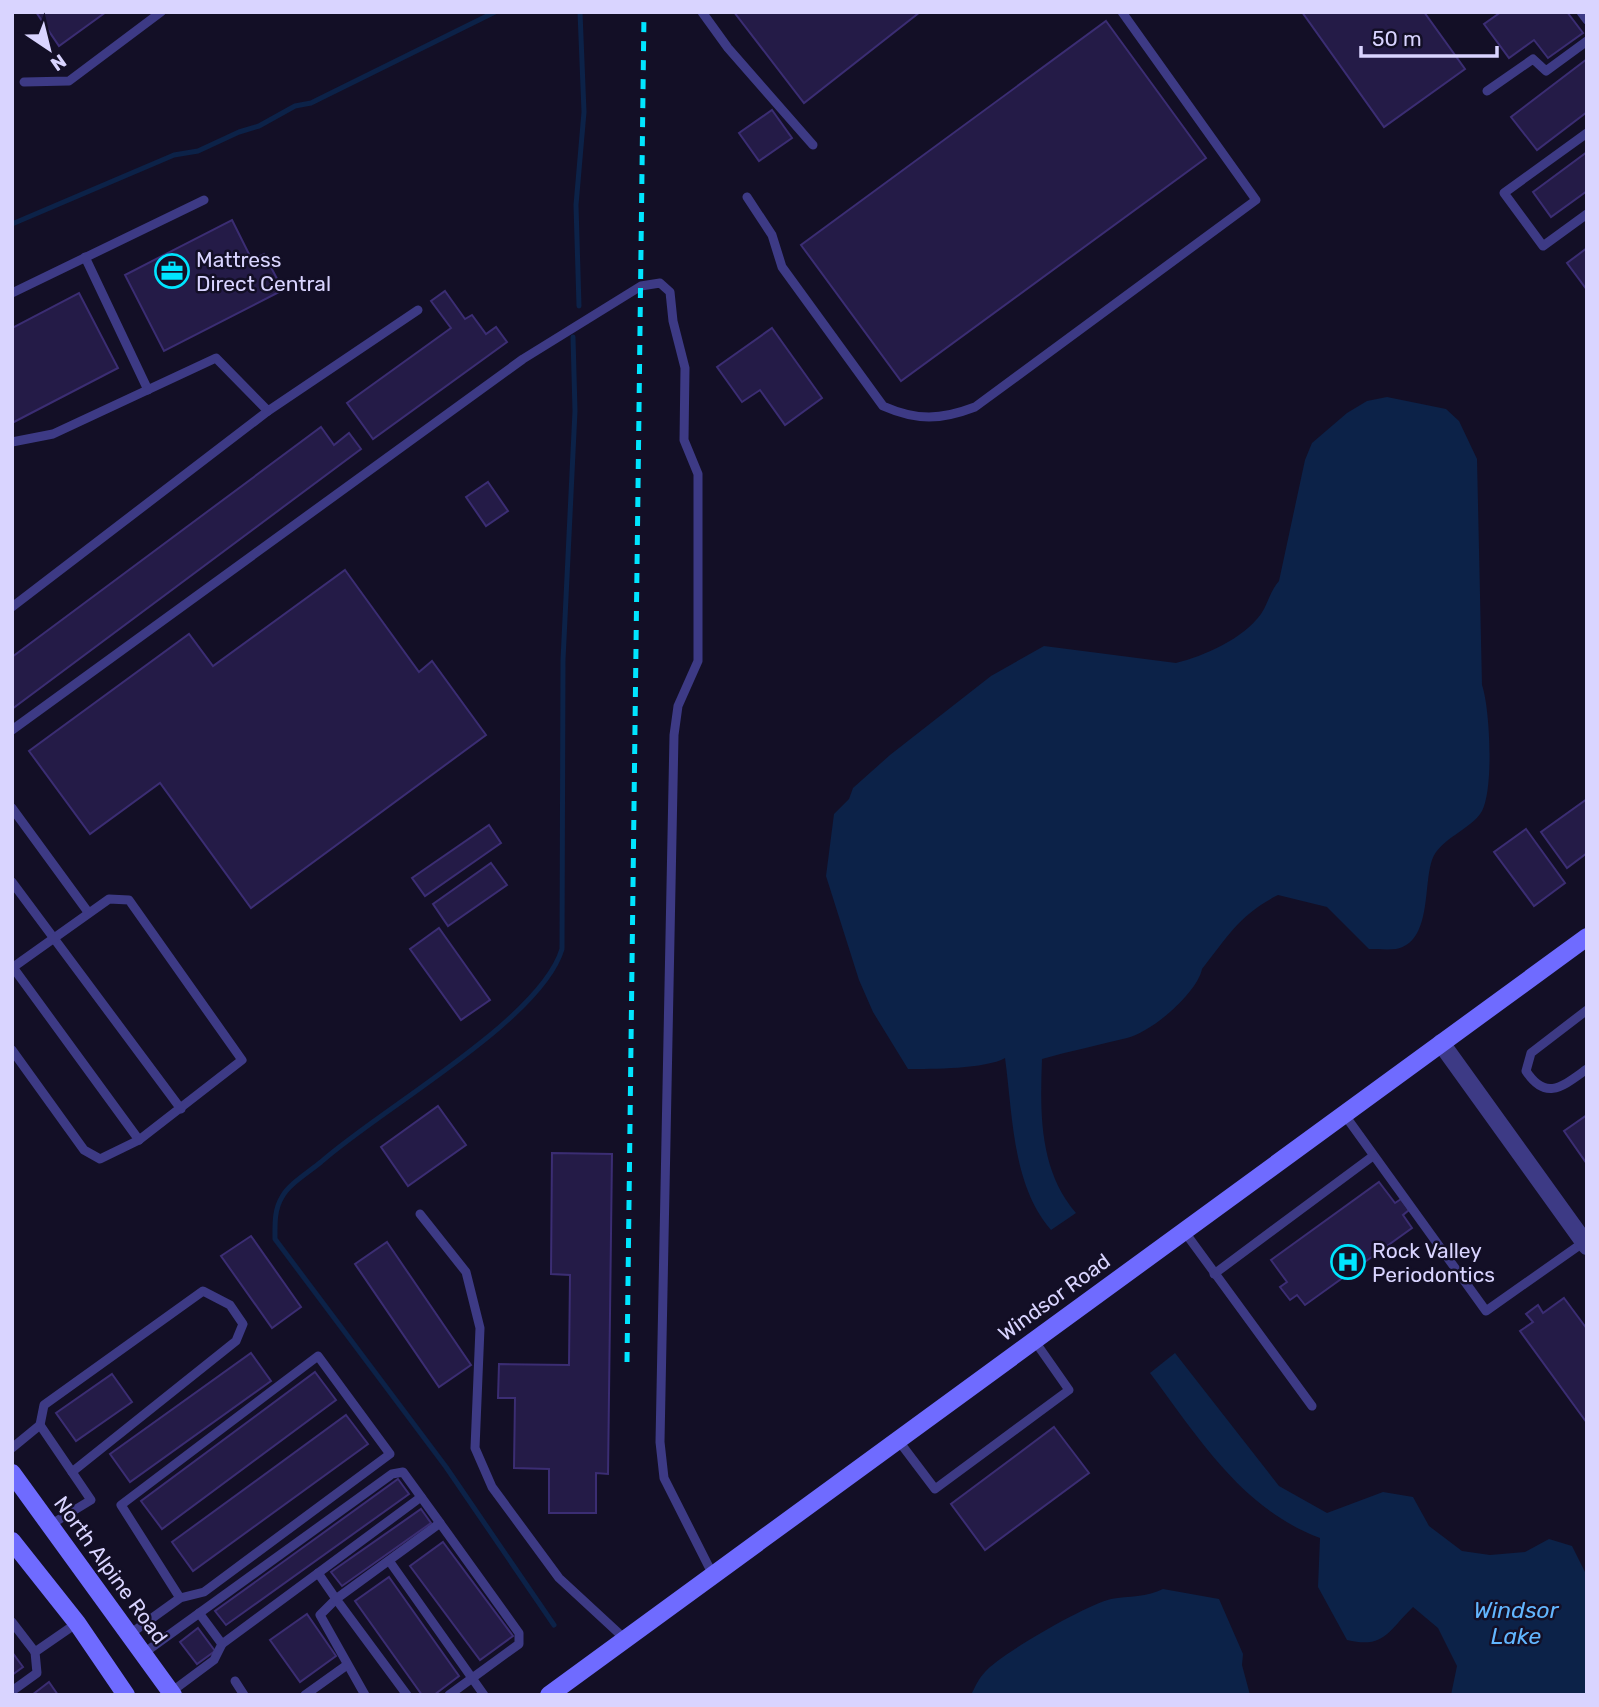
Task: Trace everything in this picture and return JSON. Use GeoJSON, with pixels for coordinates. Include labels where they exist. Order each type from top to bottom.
{"type":"FeatureCollection","features":[{"type":"Feature","properties":{"kind":"street","name":"Windsor Road"},"geometry":{"type":"LineString","coordinates":[[549,1695],[1587,937]]}},
{"type":"Feature","properties":{"kind":"street"},"geometry":{"type":"LineString","coordinates":[[1441,1043],[1586,1244]]}},
{"type":"Feature","properties":{"kind":"street","name":"North Alpine Road"},"geometry":{"type":"LineString","coordinates":[[12,1473],[172,1693]]}},
{"type":"Feature","properties":{"kind":"street"},"geometry":{"type":"LineString","coordinates":[[12,1541],[76,1623],[125,1695]]}},
{"type":"Feature","properties":{"kind":"lane"},"geometry":{"type":"LineString","coordinates":[[24,82],[69,81],[161,12]]}},
{"type":"Feature","properties":{"kind":"lane"},"geometry":{"type":"LineString","coordinates":[[702,12],[728,48],[813,145]]}},
{"type":"Feature","properties":{"kind":"lane"},"geometry":{"type":"LineString","coordinates":[[747,197],[772,235],[782,267],[883,406],[904,415],[925,419],[949,417],[975,407],[1255,200],[1122,12]]}},
{"type":"Feature","properties":{"kind":"lane"},"geometry":{"type":"LineString","coordinates":[[1581,12],[1587,20]]}},
{"type":"Feature","properties":{"kind":"lane"},"geometry":{"type":"LineString","coordinates":[[1487,91],[1533,59],[1546,71],[1587,41]]}},
{"type":"Feature","properties":{"kind":"lane"},"geometry":{"type":"LineString","coordinates":[[1587,133],[1504,193],[1543,246],[1587,214]]}},
{"type":"Feature","properties":{"kind":"lane"},"geometry":{"type":"LineString","coordinates":[[12,293],[204,200]]}},
{"type":"Feature","properties":{"kind":"lane"},"geometry":{"type":"LineString","coordinates":[[85,257],[148,390]]}},
{"type":"Feature","properties":{"kind":"lane"},"geometry":{"type":"LineString","coordinates":[[12,730],[523,359],[641,285],[660,283],[666,286],[670,292],[673,321],[685,368],[684,440],[698,474],[698,661],[678,706],[674,735],[660,1441],[664,1478],[713,1575]]}},
{"type":"Feature","properties":{"kind":"lane"},"geometry":{"type":"LineString","coordinates":[[12,607],[268,411],[418,310]]}},
{"type":"Feature","properties":{"kind":"lane"},"geometry":{"type":"LineString","coordinates":[[12,442],[53,434],[216,358],[268,411]]}},
{"type":"Feature","properties":{"kind":"lane"},"geometry":{"type":"LineString","coordinates":[[12,808],[88,912]]}},
{"type":"Feature","properties":{"kind":"lane"},"geometry":{"type":"LineString","coordinates":[[12,882],[181,1109]]}},
{"type":"Feature","properties":{"kind":"lane"},"geometry":{"type":"LineString","coordinates":[[12,1050],[91,1156],[100,1159],[139,1140],[241,1063],[242,1057],[129,900],[109,899],[13,967],[139,1140]]}},
{"type":"Feature","properties":{"kind":"lane"},"geometry":{"type":"LineString","coordinates":[[1587,1010],[1531,1053],[1526,1071],[1534,1083],[1547,1090],[1561,1087],[1587,1069]]}},
{"type":"Feature","properties":{"kind":"lane"},"geometry":{"type":"LineString","coordinates":[[1344,1114],[1486,1311],[1586,1244]]}},
{"type":"Feature","properties":{"kind":"lane"},"geometry":{"type":"LineString","coordinates":[[1214,1274],[1373,1156]]}},
{"type":"Feature","properties":{"kind":"lane"},"geometry":{"type":"LineString","coordinates":[[420,1214],[466,1272],[480,1328],[475,1448],[492,1487],[559,1578],[625,1639]]}},
{"type":"Feature","properties":{"kind":"lane"},"geometry":{"type":"LineString","coordinates":[[1184,1231],[1312,1406]]}},
{"type":"Feature","properties":{"kind":"lane"},"geometry":{"type":"LineString","coordinates":[[12,1448],[40,1425],[44,1405],[203,1291],[230,1306],[243,1324],[236,1341],[72,1472]]}},
{"type":"Feature","properties":{"kind":"lane"},"geometry":{"type":"LineString","coordinates":[[898,1440],[936,1489],[1069,1390],[1034,1340]]}},
{"type":"Feature","properties":{"kind":"lane"},"geometry":{"type":"LineString","coordinates":[[130,1634],[180,1598],[204,1592],[390,1454],[318,1356],[121,1505],[180,1598]]}},
{"type":"Feature","properties":{"kind":"lane"},"geometry":{"type":"LineString","coordinates":[[40,1425],[91,1500],[50,1525]]}},
{"type":"Feature","properties":{"kind":"lane"},"geometry":{"type":"LineString","coordinates":[[144,1653],[392,1474],[402,1472],[519,1633],[519,1644],[449,1695]]}},
{"type":"Feature","properties":{"kind":"lane"},"geometry":{"type":"LineString","coordinates":[[172,1693],[214,1660],[222,1644],[421,1497]]}},
{"type":"Feature","properties":{"kind":"lane"},"geometry":{"type":"LineString","coordinates":[[365,1695],[320,1615],[336,1599],[440,1523]]}},
{"type":"Feature","properties":{"kind":"lane"},"geometry":{"type":"LineString","coordinates":[[390,1562],[484,1695]]}},
{"type":"Feature","properties":{"kind":"lane"},"geometry":{"type":"LineString","coordinates":[[318,1573],[407,1695]]}},
{"type":"Feature","properties":{"kind":"lane"},"geometry":{"type":"LineString","coordinates":[[199,1613],[222,1644]]}},
{"type":"Feature","properties":{"kind":"lane"},"geometry":{"type":"LineString","coordinates":[[12,1622],[35,1653],[37,1673],[12,1690]]}},
{"type":"Feature","properties":{"kind":"lane"},"geometry":{"type":"LineString","coordinates":[[35,1653],[76,1623]]}},
{"type":"Feature","properties":{"kind":"lane"},"geometry":{"type":"LineString","coordinates":[[305,1695],[347,1665]]}},
{"type":"Feature","properties":{"kind":"lane"},"geometry":{"type":"LineString","coordinates":[[235,1681],[244,1695]]}},
{"type":"Feature","properties":{"kind":"water"},"geometry":{"type":"Polygon","coordinates":[[[1387,397],[1446,409],[1459,421],[1477,459],[1482,685],[1490,748],[1488,785],[1482,811],[1471,824],[1436,852],[1429,871],[1421,925],[1408,944],[1396,949],[1369,949],[1327,907],[1278,895],[1244,918],[1202,969],[1183,1000],[1149,1028],[1127,1038],[1042,1059],[1042,1120],[1048,1160],[1064,1196],[1076,1213],[1051,1230],[1038,1212],[1021,1171],[1005,1058],[972,1066],[908,1069],[873,1012],[859,980],[826,876],[834,814],[849,799],[853,788],[890,755],[991,676],[1044,646],[1176,663],[1199,656],[1234,639],[1261,614],[1279,581],[1305,460],[1312,443],[1347,413],[1367,401],[1387,397]]]}},
{"type":"Feature","properties":{"kind":"water","name":"Windsor Lake"},"geometry":{"type":"Polygon","coordinates":[[[1175,1353],[1279,1486],[1327,1513],[1383,1492],[1413,1497],[1429,1526],[1462,1551],[1490,1555],[1525,1552],[1549,1539],[1572,1546],[1587,1576],[1587,1695],[1451,1695],[1457,1666],[1438,1628],[1413,1607],[1378,1640],[1347,1640],[1318,1587],[1320,1538],[1267,1509],[1245,1490],[1204,1446],[1150,1373],[1175,1353]]]}},
{"type":"Feature","properties":{"kind":"water"},"geometry":{"type":"Polygon","coordinates":[[[1163,1589],[1219,1599],[1243,1654],[1242,1665],[1250,1695],[971,1695],[985,1672],[1025,1642],[1100,1603],[1163,1589]]]}},
{"type":"Feature","properties":{"kind":"building"},"geometry":{"type":"Polygon","coordinates":[[[36,12],[106,12],[59,46],[36,12]]]}},
{"type":"Feature","properties":{"kind":"building"},"geometry":{"type":"Polygon","coordinates":[[[734,12],[920,12],[804,103],[734,12]]]}},
{"type":"Feature","properties":{"kind":"building"},"geometry":{"type":"Polygon","coordinates":[[[1302,12],[1424,12],[1465,69],[1384,127],[1302,12]]]}},
{"type":"Feature","properties":{"kind":"building"},"geometry":{"type":"Polygon","coordinates":[[[1501,12],[1567,12],[1583,33],[1548,58],[1534,40],[1509,58],[1484,24],[1501,12]]]}},
{"type":"Feature","properties":{"kind":"building"},"geometry":{"type":"Polygon","coordinates":[[[1106,21],[1206,158],[901,381],[801,245],[1106,21]]]}},
{"type":"Feature","properties":{"kind":"building"},"geometry":{"type":"Polygon","coordinates":[[[1587,59],[1587,112],[1537,150],[1511,117],[1587,59]]]}},
{"type":"Feature","properties":{"kind":"building"},"geometry":{"type":"Polygon","coordinates":[[[772,110],[792,138],[759,161],[739,133],[772,110]]]}},
{"type":"Feature","properties":{"kind":"building"},"geometry":{"type":"Polygon","coordinates":[[[1587,152],[1587,191],[1551,217],[1533,192],[1587,152]]]}},
{"type":"Feature","properties":{"kind":"building"},"geometry":{"type":"Polygon","coordinates":[[[232,220],[252,260],[264,254],[283,290],[164,351],[125,275],[232,220]]]}},
{"type":"Feature","properties":{"kind":"building"},"geometry":{"type":"Polygon","coordinates":[[[1587,248],[1587,290],[1567,263],[1587,248]]]}},
{"type":"Feature","properties":{"kind":"building"},"geometry":{"type":"Polygon","coordinates":[[[445,291],[465,319],[472,315],[486,334],[496,327],[507,342],[373,439],[347,403],[451,328],[431,301],[445,291]]]}},
{"type":"Feature","properties":{"kind":"building"},"geometry":{"type":"Polygon","coordinates":[[[79,293],[118,368],[12,423],[12,328],[79,293]]]}},
{"type":"Feature","properties":{"kind":"building"},"geometry":{"type":"Polygon","coordinates":[[[772,328],[822,398],[785,425],[760,390],[742,402],[717,367],[772,328]]]}},
{"type":"Feature","properties":{"kind":"building"},"geometry":{"type":"Polygon","coordinates":[[[321,427],[334,445],[349,433],[361,449],[12,709],[12,657],[321,427]]]}},
{"type":"Feature","properties":{"kind":"building"},"geometry":{"type":"Polygon","coordinates":[[[488,482],[508,511],[486,526],[466,497],[488,482]]]}},
{"type":"Feature","properties":{"kind":"building"},"geometry":{"type":"Polygon","coordinates":[[[345,570],[419,672],[432,661],[486,735],[251,908],[160,783],[90,834],[29,751],[189,634],[213,666],[345,570]]]}},
{"type":"Feature","properties":{"kind":"building"},"geometry":{"type":"Polygon","coordinates":[[[1587,799],[1587,853],[1567,868],[1541,832],[1587,799]]]}},
{"type":"Feature","properties":{"kind":"building"},"geometry":{"type":"Polygon","coordinates":[[[489,825],[501,843],[425,896],[412,878],[489,825]]]}},
{"type":"Feature","properties":{"kind":"building"},"geometry":{"type":"Polygon","coordinates":[[[1526,829],[1565,883],[1534,906],[1494,852],[1526,829]]]}},
{"type":"Feature","properties":{"kind":"building"},"geometry":{"type":"Polygon","coordinates":[[[491,863],[507,885],[448,926],[433,904],[491,863]]]}},
{"type":"Feature","properties":{"kind":"building"},"geometry":{"type":"Polygon","coordinates":[[[439,928],[490,1000],[461,1020],[410,949],[439,928]]]}},
{"type":"Feature","properties":{"kind":"building"},"geometry":{"type":"Polygon","coordinates":[[[438,1106],[466,1145],[408,1186],[381,1147],[438,1106]]]}},
{"type":"Feature","properties":{"kind":"building"},"geometry":{"type":"Polygon","coordinates":[[[1587,1115],[1587,1164],[1564,1131],[1587,1115]]]}},
{"type":"Feature","properties":{"kind":"building"},"geometry":{"type":"Polygon","coordinates":[[[552,1153],[612,1154],[608,1474],[596,1473],[596,1513],[549,1513],[549,1469],[514,1468],[515,1398],[498,1398],[499,1364],[569,1365],[570,1275],[551,1274],[552,1153]]]}},
{"type":"Feature","properties":{"kind":"building"},"geometry":{"type":"Polygon","coordinates":[[[1379,1182],[1395,1203],[1401,1199],[1409,1210],[1403,1215],[1412,1228],[1305,1305],[1297,1295],[1290,1300],[1280,1287],[1287,1282],[1271,1260],[1379,1182]]]}},
{"type":"Feature","properties":{"kind":"building"},"geometry":{"type":"Polygon","coordinates":[[[251,1236],[301,1307],[272,1328],[221,1256],[251,1236]]]}},
{"type":"Feature","properties":{"kind":"building"},"geometry":{"type":"Polygon","coordinates":[[[387,1242],[471,1365],[439,1387],[355,1264],[387,1242]]]}},
{"type":"Feature","properties":{"kind":"building"},"geometry":{"type":"Polygon","coordinates":[[[1564,1298],[1587,1329],[1587,1423],[1520,1331],[1533,1322],[1526,1314],[1538,1305],[1543,1313],[1564,1298]]]}},
{"type":"Feature","properties":{"kind":"building"},"geometry":{"type":"Polygon","coordinates":[[[251,1353],[271,1381],[130,1482],[110,1454],[251,1353]]]}},
{"type":"Feature","properties":{"kind":"building"},"geometry":{"type":"Polygon","coordinates":[[[315,1372],[336,1400],[162,1529],[141,1501],[315,1372]]]}},
{"type":"Feature","properties":{"kind":"building"},"geometry":{"type":"Polygon","coordinates":[[[112,1374],[132,1402],[76,1441],[56,1413],[112,1374]]]}},
{"type":"Feature","properties":{"kind":"building"},"geometry":{"type":"Polygon","coordinates":[[[346,1415],[368,1444],[193,1571],[172,1542],[346,1415]]]}},
{"type":"Feature","properties":{"kind":"building"},"geometry":{"type":"Polygon","coordinates":[[[1054,1427],[1089,1473],[985,1550],[951,1504],[1054,1427]]]}},
{"type":"Feature","properties":{"kind":"building"},"geometry":{"type":"Polygon","coordinates":[[[398,1479],[409,1494],[226,1625],[215,1611],[398,1479]]]}},
{"type":"Feature","properties":{"kind":"building"},"geometry":{"type":"Polygon","coordinates":[[[421,1509],[431,1523],[342,1586],[331,1572],[421,1509]]]}},
{"type":"Feature","properties":{"kind":"building"},"geometry":{"type":"Polygon","coordinates":[[[443,1542],[513,1636],[480,1660],[410,1566],[443,1542]]]}},
{"type":"Feature","properties":{"kind":"building"},"geometry":{"type":"Polygon","coordinates":[[[389,1577],[459,1676],[434,1695],[422,1695],[355,1601],[389,1577]]]}},
{"type":"Feature","properties":{"kind":"building"},"geometry":{"type":"Polygon","coordinates":[[[307,1614],[336,1656],[300,1682],[270,1640],[307,1614]]]}},
{"type":"Feature","properties":{"kind":"building"},"geometry":{"type":"Polygon","coordinates":[[[198,1628],[215,1651],[197,1664],[180,1642],[198,1628]]]}},
{"type":"Feature","properties":{"kind":"building"},"geometry":{"type":"Polygon","coordinates":[[[12,1652],[23,1667],[12,1675],[12,1652]]]}},
{"type":"Feature","properties":{"kind":"building"},"geometry":{"type":"Polygon","coordinates":[[[49,1682],[58,1695],[32,1695],[49,1682]]]}},
{"type":"Feature","properties":{"kind":"waterway"},"geometry":{"type":"LineString","coordinates":[[12,224],[174,155],[198,151],[259,126],[295,106],[311,103],[495,12]]}},
{"type":"Feature","properties":{"kind":"waterway"},"geometry":{"type":"LineString","coordinates":[[579,306],[576,205],[584,112],[580,12]]}},
{"type":"Feature","properties":{"kind":"waterway"},"geometry":{"type":"LineString","coordinates":[[554,1625],[446,1467],[275,1239],[275,1228],[278,1207],[289,1187],[492,1034],[524,1005],[548,976],[562,949],[563,660],[575,411],[573,337]]}},
{"type":"Feature","properties":{"kind":"railway"},"geometry":{"type":"LineString","coordinates":[[627,1362],[644,12]]}},
{"type":"Feature","properties":{"kind":"place","name":"Mattress Direct Central"},"geometry":{"type":"Point","coordinates":[172,271]}},
{"type":"Feature","properties":{"kind":"place","name":"Rock Valley Periodontics"},"geometry":{"type":"Point","coordinates":[1348,1262]}}]}
